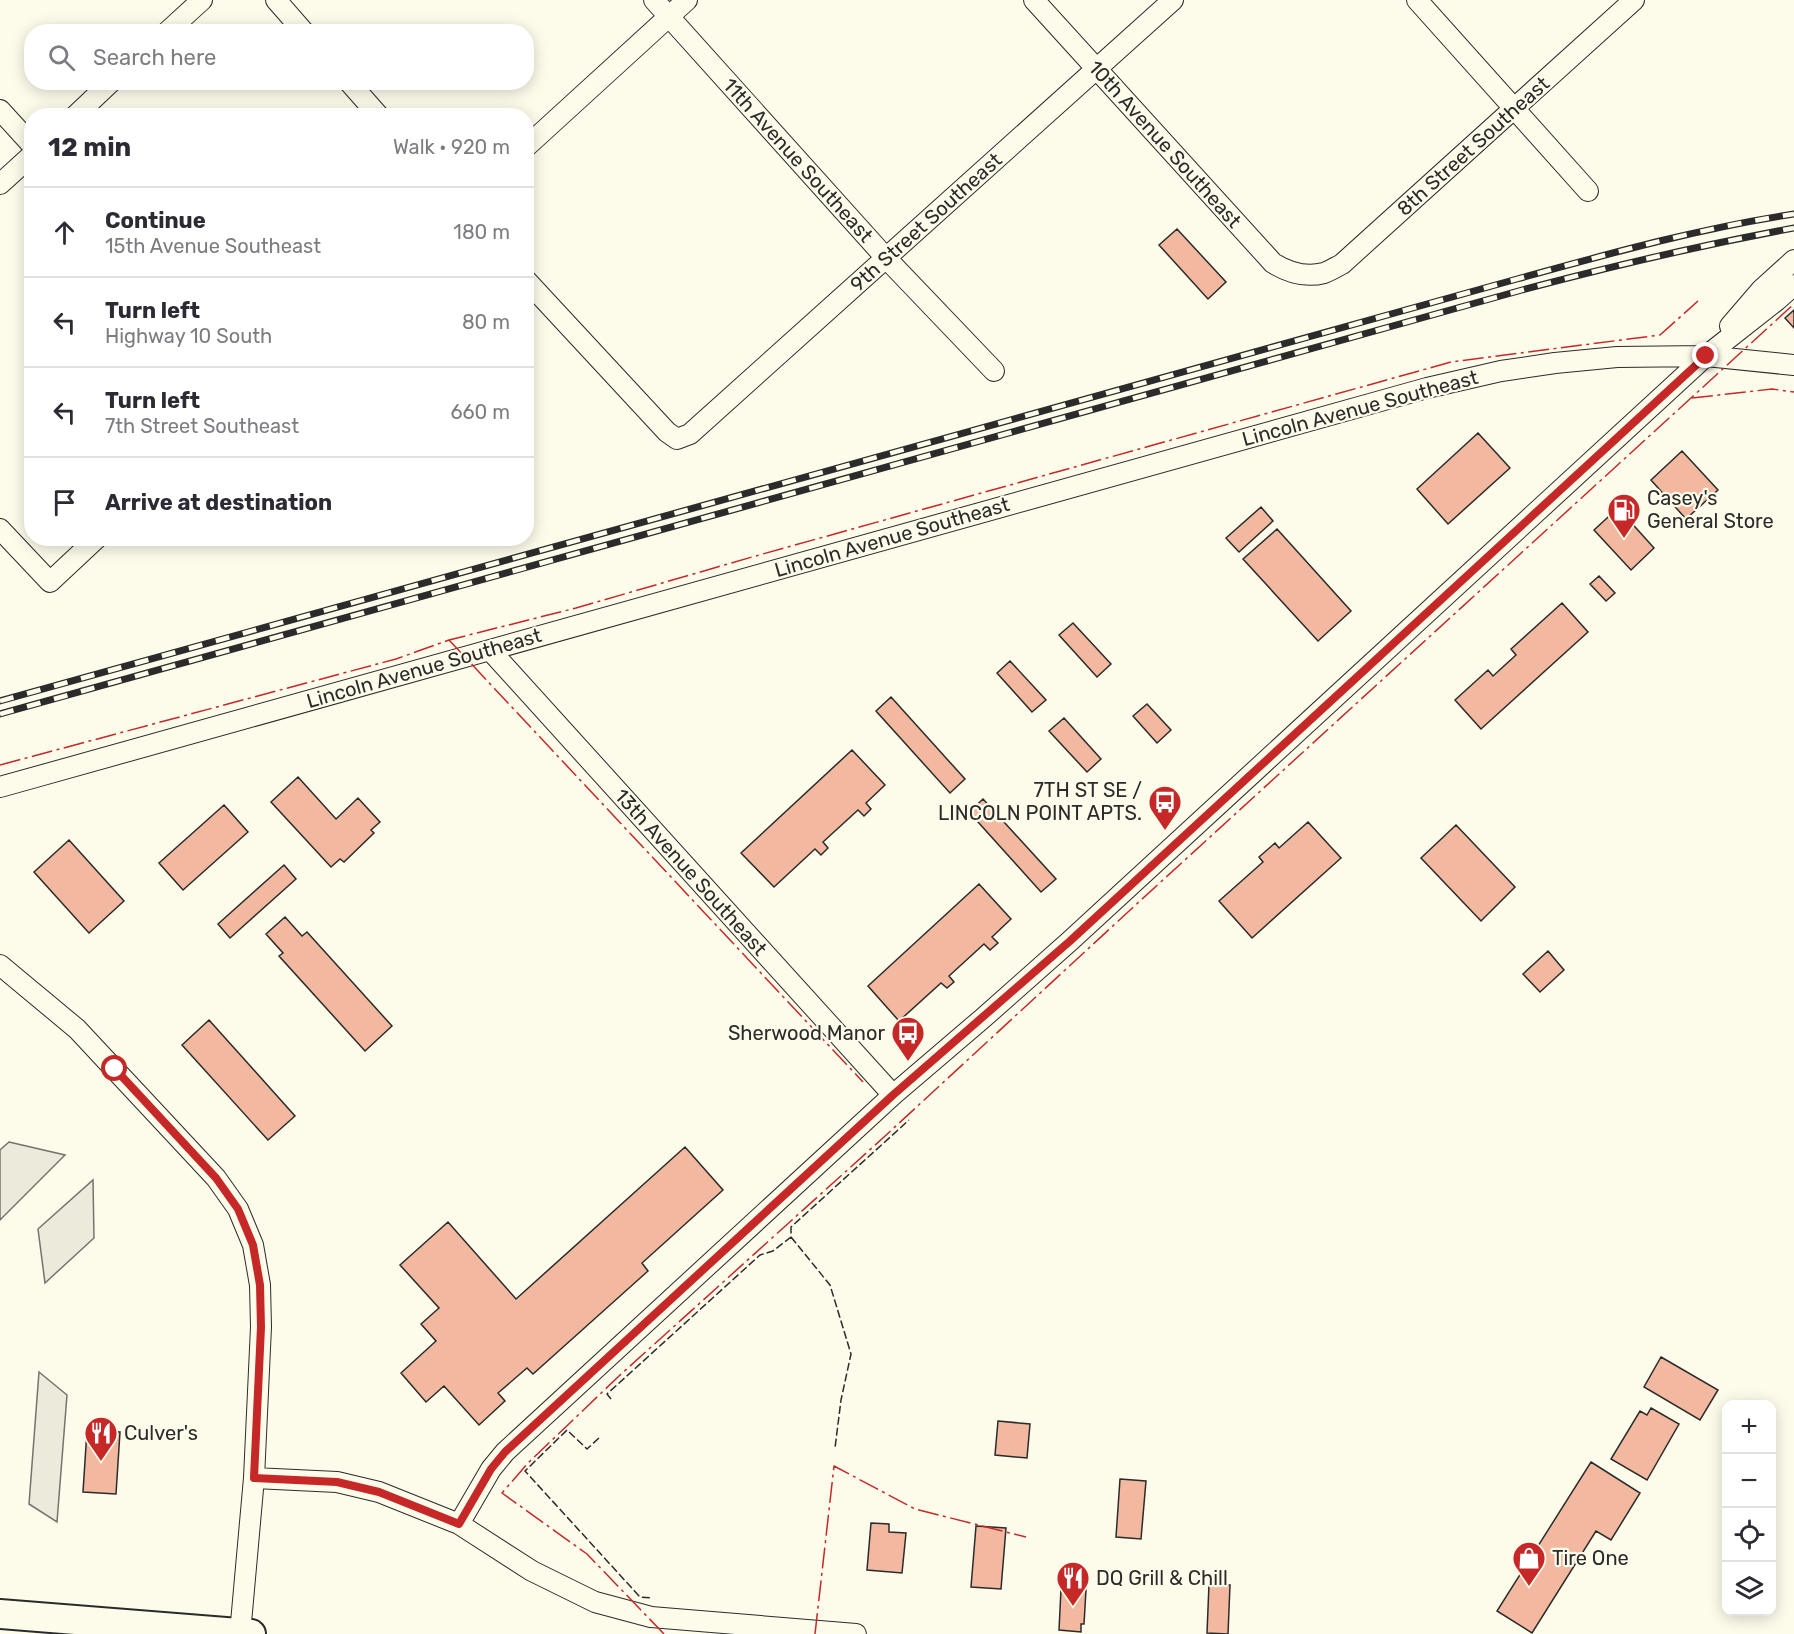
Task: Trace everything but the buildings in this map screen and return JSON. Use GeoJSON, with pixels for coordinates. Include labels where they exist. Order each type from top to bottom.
{"type":"FeatureCollection","features":[{"type":"Feature","properties":{"kind":"highway"},"geometry":{"type":"LineString","coordinates":[[0,1614],[244,1634]]}},
{"type":"Feature","properties":{"kind":"street"},"geometry":{"type":"LineString","coordinates":[[176,24],[202,0]]}},
{"type":"Feature","properties":{"kind":"street"},"geometry":{"type":"LineString","coordinates":[[276,0],[297,24]]}},
{"type":"Feature","properties":{"kind":"street","name":"11th Avenue Southeast"},"geometry":{"type":"LineString","coordinates":[[654,0],[886,258],[994,371]]}},
{"type":"Feature","properties":{"kind":"street"},"geometry":{"type":"LineString","coordinates":[[534,140],[687,0]]}},
{"type":"Feature","properties":{"kind":"street","name":"10th Avenue Southeast"},"geometry":{"type":"LineString","coordinates":[[1034,0],[1273,263],[1288,272],[1304,274]]}},
{"type":"Feature","properties":{"kind":"street","name":"9th Street Southeast"},"geometry":{"type":"LineString","coordinates":[[534,289],[667,432],[678,439],[690,434],[1173,0]]}},
{"type":"Feature","properties":{"kind":"street"},"geometry":{"type":"LineString","coordinates":[[1417,0],[1588,191]]}},
{"type":"Feature","properties":{"kind":"street","name":"8th Street Southeast"},"geometry":{"type":"LineString","coordinates":[[1304,274],[1324,273],[1342,264],[1634,0]]}},
{"type":"Feature","properties":{"kind":"street"},"geometry":{"type":"LineString","coordinates":[[83,108],[103,90]]}},
{"type":"Feature","properties":{"kind":"street"},"geometry":{"type":"LineString","coordinates":[[356,90],[372,108]]}},
{"type":"Feature","properties":{"kind":"street"},"geometry":{"type":"LineString","coordinates":[[0,110],[24,136]]}},
{"type":"Feature","properties":{"kind":"street"},"geometry":{"type":"LineString","coordinates":[[0,184],[24,162]]}},
{"type":"Feature","properties":{"kind":"street"},"geometry":{"type":"LineString","coordinates":[[1706,356],[1761,290],[1794,260]]}},
{"type":"Feature","properties":{"kind":"street"},"geometry":{"type":"LineString","coordinates":[[459,1524],[491,1469],[505,1452],[893,1095],[1070,941],[1706,356],[1794,285]]}},
{"type":"Feature","properties":{"kind":"street","name":"Lincoln Avenue Southeast"},"geometry":{"type":"LineString","coordinates":[[0,786],[1427,388],[1501,371],[1617,357],[1706,356],[1794,365]]}},
{"type":"Feature","properties":{"kind":"street"},"geometry":{"type":"LineString","coordinates":[[0,530],[50,582],[88,546]]}},
{"type":"Feature","properties":{"kind":"street","name":"13th Avenue Southeast"},"geometry":{"type":"LineString","coordinates":[[490,650],[893,1095]]}},
{"type":"Feature","properties":{"kind":"street"},"geometry":{"type":"LineString","coordinates":[[0,965],[77,1029],[216,1178],[238,1209],[253,1245],[260,1285],[261,1327],[244,1634]]}},
{"type":"Feature","properties":{"kind":"street"},"geometry":{"type":"LineString","coordinates":[[254,1478],[337,1482],[379,1492],[459,1524],[532,1571],[595,1602],[651,1617],[856,1634]]}},
{"type":"Feature","properties":{"kind":"shaded area"},"geometry":{"type":"Polygon","coordinates":[[[9,1142],[65,1155],[0,1220],[0,1150],[9,1142]]]}},
{"type":"Feature","properties":{"kind":"shaded area"},"geometry":{"type":"Polygon","coordinates":[[[93,1180],[94,1238],[45,1283],[38,1229],[93,1180]]]}},
{"type":"Feature","properties":{"kind":"shaded area"},"geometry":{"type":"Polygon","coordinates":[[[39,1372],[67,1395],[57,1522],[29,1504],[39,1372]]]}},
{"type":"Feature","properties":{"kind":"railway"},"geometry":{"type":"LineString","coordinates":[[0,701],[1585,260],[1689,234],[1794,214]]}},
{"type":"Feature","properties":{"kind":"railway"},"geometry":{"type":"LineString","coordinates":[[0,714],[1522,290],[1657,256],[1794,228]]}},
{"type":"Feature","properties":{"kind":"fence"},"geometry":{"type":"LineString","coordinates":[[611,1399],[607,1394],[760,1255],[773,1251],[791,1237],[791,1227],[909,1120]]}},
{"type":"Feature","properties":{"kind":"fence"},"geometry":{"type":"LineString","coordinates":[[791,1237],[830,1285],[851,1354],[841,1400],[835,1448]]}},
{"type":"Feature","properties":{"kind":"fence"},"geometry":{"type":"LineString","coordinates":[[599,1438],[587,1449],[567,1430],[525,1471],[640,1597],[652,1598]]}},
{"type":"Feature","properties":{"kind":"power"},"geometry":{"type":"LineString","coordinates":[[0,765],[396,659],[449,640],[576,608],[1451,362],[1660,335],[1698,301]]}},
{"type":"Feature","properties":{"kind":"power"},"geometry":{"type":"LineString","coordinates":[[664,1634],[587,1554],[502,1493],[528,1463],[619,1376],[884,1137],[1794,304]]}},
{"type":"Feature","properties":{"kind":"power"},"geometry":{"type":"LineString","coordinates":[[1692,398],[1772,389],[1794,392]]}},
{"type":"Feature","properties":{"kind":"power"},"geometry":{"type":"LineString","coordinates":[[449,640],[863,1082]]}},
{"type":"Feature","properties":{"kind":"power"},"geometry":{"type":"LineString","coordinates":[[815,1634],[834,1466],[915,1509],[1026,1537]]}},
{"type":"Feature","properties":{"kind":"place","name":"Casey's General Store"},"geometry":{"type":"Point","coordinates":[1624,539]}},
{"type":"Feature","properties":{"kind":"place","name":"7TH ST SE / LINCOLN POINT APTS."},"geometry":{"type":"Point","coordinates":[1165,831]}},
{"type":"Feature","properties":{"kind":"place","name":"Sherwood Manor"},"geometry":{"type":"Point","coordinates":[908,1062]}},
{"type":"Feature","properties":{"kind":"place","name":"Culver's"},"geometry":{"type":"Point","coordinates":[101,1462]}},
{"type":"Feature","properties":{"kind":"place","name":"Tire One"},"geometry":{"type":"Point","coordinates":[1529,1587]}},
{"type":"Feature","properties":{"kind":"place","name":"DQ Grill & Chill"},"geometry":{"type":"Point","coordinates":[1073,1607]}},
{"type":"Feature","properties":{"kind":"route"},"geometry":{"type":"LineString","coordinates":[[115,1069],[216,1178],[238,1209],[253,1245],[260,1285],[261,1327],[254,1478],[337,1482],[379,1492],[459,1524],[491,1469],[505,1452],[893,1095],[1070,941],[1706,356]]}}]}
